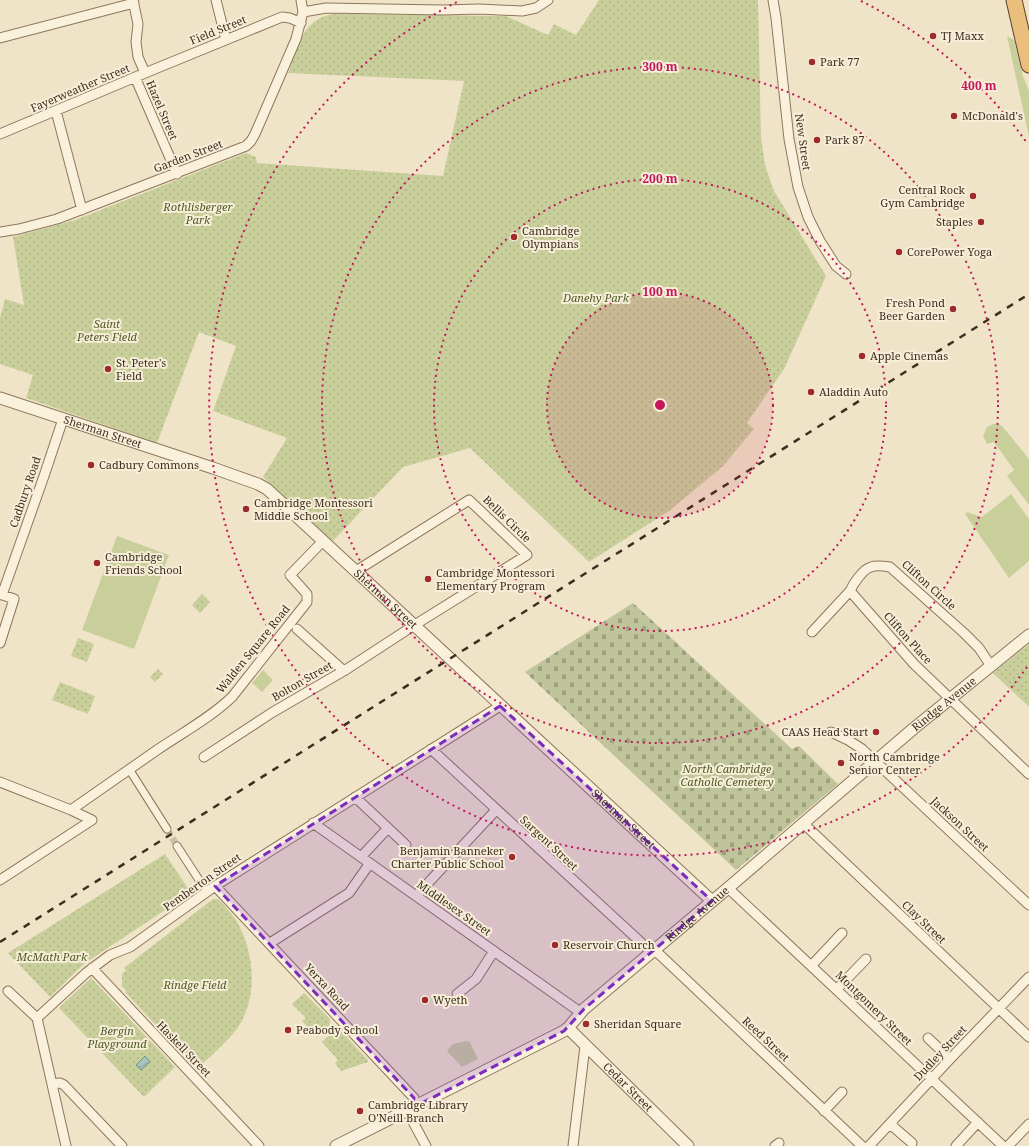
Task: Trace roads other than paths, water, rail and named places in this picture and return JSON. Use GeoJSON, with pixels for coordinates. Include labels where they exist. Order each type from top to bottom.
{"type":"FeatureCollection","features":[{"type":"Feature","properties":{"kind":"highway"},"geometry":{"type":"LineString","coordinates":[[1014,0],[1029,65]]}},
{"type":"Feature","properties":{"kind":"highway"},"geometry":{"type":"LineString","coordinates":[[1025,0],[1029,19]]}},
{"type":"Feature","properties":{"kind":"street"},"geometry":{"type":"LineString","coordinates":[[216,0],[226,40]]}},
{"type":"Feature","properties":{"kind":"street","name":"Garden Street"},"geometry":{"type":"LineString","coordinates":[[0,232],[57,220],[246,146],[255,134],[291,52],[301,23],[303,12],[301,0]]}},
{"type":"Feature","properties":{"kind":"street"},"geometry":{"type":"LineString","coordinates":[[303,12],[326,8],[388,4],[443,10],[479,4],[522,11],[536,8],[548,0]]}},
{"type":"Feature","properties":{"kind":"street","name":"New Street"},"geometry":{"type":"LineString","coordinates":[[773,0],[789,139],[798,187],[808,217],[820,241],[836,266],[846,274]]}},
{"type":"Feature","properties":{"kind":"street"},"geometry":{"type":"LineString","coordinates":[[0,38],[133,2]]}},
{"type":"Feature","properties":{"kind":"street","name":"Fayerweather Street"},"geometry":{"type":"LineString","coordinates":[[0,134],[145,73],[138,57],[136,42],[138,24],[133,2]]}},
{"type":"Feature","properties":{"kind":"street","name":"Field Street"},"geometry":{"type":"LineString","coordinates":[[145,73],[282,17],[290,18],[301,23]]}},
{"type":"Feature","properties":{"kind":"street","name":"Hazel Street"},"geometry":{"type":"LineString","coordinates":[[135,77],[177,174]]}},
{"type":"Feature","properties":{"kind":"street"},"geometry":{"type":"LineString","coordinates":[[56,111],[82,210]]}},
{"type":"Feature","properties":{"kind":"street","name":"Sherman Street"},"geometry":{"type":"LineString","coordinates":[[0,398],[258,484],[271,493],[712,901]]}},
{"type":"Feature","properties":{"kind":"street","name":"Cadbury Road"},"geometry":{"type":"LineString","coordinates":[[1,594],[63,419]]}},
{"type":"Feature","properties":{"kind":"street","name":"Bellis Circle"},"geometry":{"type":"LineString","coordinates":[[356,571],[469,500],[528,555],[413,626]]}},
{"type":"Feature","properties":{"kind":"street","name":"Walden Square Road"},"geometry":{"type":"LineString","coordinates":[[71,810],[221,707],[246,680],[307,602],[307,594],[290,575],[323,541]]}},
{"type":"Feature","properties":{"kind":"street","name":"Clifton Circle"},"geometry":{"type":"LineString","coordinates":[[812,632],[850,591],[854,583],[867,569],[872,567],[890,567],[972,641],[991,666]]}},
{"type":"Feature","properties":{"kind":"street","name":"Clifton Place"},"geometry":{"type":"LineString","coordinates":[[850,591],[901,650],[1029,774]]}},
{"type":"Feature","properties":{"kind":"street"},"geometry":{"type":"LineString","coordinates":[[0,643],[14,599],[1,594]]}},
{"type":"Feature","properties":{"kind":"street","name":"Bolton Street"},"geometry":{"type":"LineString","coordinates":[[204,757],[273,712],[344,671],[413,626]]}},
{"type":"Feature","properties":{"kind":"street"},"geometry":{"type":"LineString","coordinates":[[297,629],[344,671]]}},
{"type":"Feature","properties":{"kind":"street","name":"Rindge Avenue"},"geometry":{"type":"LineString","coordinates":[[336,1146],[550,1039],[568,1028],[580,1012],[728,888],[875,761],[950,698],[1029,636]]}},
{"type":"Feature","properties":{"kind":"street","name":"Pemberton Street"},"geometry":{"type":"LineString","coordinates":[[37,1018],[92,968],[110,955],[130,947],[142,940],[215,886],[500,706]]}},
{"type":"Feature","properties":{"kind":"street","name":"Jackson Street"},"geometry":{"type":"LineString","coordinates":[[831,732],[852,742],[875,761],[1029,906]]}},
{"type":"Feature","properties":{"kind":"street","name":"Sargent Street"},"geometry":{"type":"LineString","coordinates":[[431,749],[641,943],[652,951]]}},
{"type":"Feature","properties":{"kind":"street"},"geometry":{"type":"LineString","coordinates":[[129,769],[167,829]]}},
{"type":"Feature","properties":{"kind":"street"},"geometry":{"type":"LineString","coordinates":[[0,782],[71,810],[92,820],[0,880]]}},
{"type":"Feature","properties":{"kind":"street"},"geometry":{"type":"LineString","coordinates":[[355,797],[406,845]]}},
{"type":"Feature","properties":{"kind":"street"},"geometry":{"type":"LineString","coordinates":[[416,896],[496,810]]}},
{"type":"Feature","properties":{"kind":"street","name":"Middlesex Street"},"geometry":{"type":"LineString","coordinates":[[314,823],[580,1012]]}},
{"type":"Feature","properties":{"kind":"street","name":"Clay Street"},"geometry":{"type":"LineString","coordinates":[[803,823],[1029,1037]]}},
{"type":"Feature","properties":{"kind":"street"},"geometry":{"type":"LineString","coordinates":[[362,857],[388,828]]}},
{"type":"Feature","properties":{"kind":"street"},"geometry":{"type":"LineString","coordinates":[[177,846],[204,886]]}},
{"type":"Feature","properties":{"kind":"street"},"geometry":{"type":"LineString","coordinates":[[270,943],[349,893],[370,863]]}},
{"type":"Feature","properties":{"kind":"street","name":"Yerxa Road"},"geometry":{"type":"LineString","coordinates":[[215,886],[414,1098],[412,1108]]}},
{"type":"Feature","properties":{"kind":"street","name":"Montgomery Street"},"geometry":{"type":"LineString","coordinates":[[728,888],[812,965],[1003,1146]]}},
{"type":"Feature","properties":{"kind":"street"},"geometry":{"type":"LineString","coordinates":[[812,965],[842,933]]}},
{"type":"Feature","properties":{"kind":"street"},"geometry":{"type":"LineString","coordinates":[[457,994],[476,979],[494,951]]}},
{"type":"Feature","properties":{"kind":"street","name":"Reed Street"},"geometry":{"type":"LineString","coordinates":[[652,951],[659,954],[862,1146]]}},
{"type":"Feature","properties":{"kind":"street"},"geometry":{"type":"LineString","coordinates":[[837,989],[866,959]]}},
{"type":"Feature","properties":{"kind":"street","name":"Haskell Street"},"geometry":{"type":"LineString","coordinates":[[92,968],[259,1146]]}},
{"type":"Feature","properties":{"kind":"street","name":"Dudley Street"},"geometry":{"type":"LineString","coordinates":[[869,1146],[950,1058],[1029,977]]}},
{"type":"Feature","properties":{"kind":"street"},"geometry":{"type":"LineString","coordinates":[[8,991],[37,1018],[66,1146]]}},
{"type":"Feature","properties":{"kind":"street","name":"Cedar Street"},"geometry":{"type":"LineString","coordinates":[[568,1028],[688,1146]]}},
{"type":"Feature","properties":{"kind":"street"},"geometry":{"type":"LineString","coordinates":[[928,1038],[950,1058]]}},
{"type":"Feature","properties":{"kind":"street"},"geometry":{"type":"LineString","coordinates":[[573,1146],[585,1046]]}},
{"type":"Feature","properties":{"kind":"street"},"geometry":{"type":"LineString","coordinates":[[52,1084],[60,1083],[64,1085],[122,1146]]}},
{"type":"Feature","properties":{"kind":"street"},"geometry":{"type":"LineString","coordinates":[[824,1111],[842,1092]]}},
{"type":"Feature","properties":{"kind":"street"},"geometry":{"type":"LineString","coordinates":[[412,1108],[411,1118],[426,1146]]}},
{"type":"Feature","properties":{"kind":"street"},"geometry":{"type":"LineString","coordinates":[[956,1146],[978,1122]]}},
{"type":"Feature","properties":{"kind":"street"},"geometry":{"type":"LineString","coordinates":[[890,1124],[912,1143]]}},
{"type":"Feature","properties":{"kind":"street"},"geometry":{"type":"LineString","coordinates":[[1008,1146],[1029,1124]]}},
{"type":"Feature","properties":{"kind":"water"},"geometry":{"type":"Polygon","coordinates":[[[145,1056],[150,1062],[141,1070],[136,1065],[145,1056]]]}},
{"type":"Feature","properties":{"kind":"tunnel"},"geometry":{"type":"LineString","coordinates":[[167,829],[177,846]]}},
{"type":"Feature","properties":{"kind":"railway"},"geometry":{"type":"LineString","coordinates":[[0,942],[1029,294]]}},
{"type":"Feature","properties":{"kind":"place","name":"TJ Maxx"},"geometry":{"type":"Point","coordinates":[933,36]}},
{"type":"Feature","properties":{"kind":"place","name":"Park 77"},"geometry":{"type":"Point","coordinates":[812,62]}},
{"type":"Feature","properties":{"kind":"place","name":"McDonald's"},"geometry":{"type":"Point","coordinates":[954,116]}},
{"type":"Feature","properties":{"kind":"place","name":"Park 87"},"geometry":{"type":"Point","coordinates":[817,140]}},
{"type":"Feature","properties":{"kind":"place","name":"Central Rock Gym Cambridge"},"geometry":{"type":"Point","coordinates":[973,196]}},
{"type":"Feature","properties":{"kind":"place","name":"Staples"},"geometry":{"type":"Point","coordinates":[981,222]}},
{"type":"Feature","properties":{"kind":"place","name":"Cambridge Olympians"},"geometry":{"type":"Point","coordinates":[514,237]}},
{"type":"Feature","properties":{"kind":"place","name":"CorePower Yoga"},"geometry":{"type":"Point","coordinates":[899,252]}},
{"type":"Feature","properties":{"kind":"place","name":"Fresh Pond Beer Garden"},"geometry":{"type":"Point","coordinates":[953,309]}},
{"type":"Feature","properties":{"kind":"place","name":"Apple Cinemas"},"geometry":{"type":"Point","coordinates":[862,356]}},
{"type":"Feature","properties":{"kind":"place","name":"St. Peter's Field"},"geometry":{"type":"Point","coordinates":[108,369]}},
{"type":"Feature","properties":{"kind":"place","name":"Aladdin Auto"},"geometry":{"type":"Point","coordinates":[811,392]}},
{"type":"Feature","properties":{"kind":"place","name":"Cadbury Commons"},"geometry":{"type":"Point","coordinates":[91,465]}},
{"type":"Feature","properties":{"kind":"place","name":"Cambridge Montessori Middle School"},"geometry":{"type":"Point","coordinates":[246,509]}},
{"type":"Feature","properties":{"kind":"place","name":"Cambridge Friends School"},"geometry":{"type":"Point","coordinates":[97,563]}},
{"type":"Feature","properties":{"kind":"place","name":"Cambridge Montessori Elementary Program"},"geometry":{"type":"Point","coordinates":[428,579]}},
{"type":"Feature","properties":{"kind":"place","name":"CAAS Head Start"},"geometry":{"type":"Point","coordinates":[876,732]}},
{"type":"Feature","properties":{"kind":"place","name":"North Cambridge Senior Center"},"geometry":{"type":"Point","coordinates":[841,763]}},
{"type":"Feature","properties":{"kind":"place","name":"Benjamin Banneker Charter Public School"},"geometry":{"type":"Point","coordinates":[512,857]}},
{"type":"Feature","properties":{"kind":"place","name":"Reservoir Church"},"geometry":{"type":"Point","coordinates":[555,945]}},
{"type":"Feature","properties":{"kind":"place","name":"Wyeth"},"geometry":{"type":"Point","coordinates":[425,1000]}},
{"type":"Feature","properties":{"kind":"place","name":"Sheridan Square"},"geometry":{"type":"Point","coordinates":[586,1024]}},
{"type":"Feature","properties":{"kind":"place","name":"Peabody School"},"geometry":{"type":"Point","coordinates":[288,1030]}},
{"type":"Feature","properties":{"kind":"place","name":"Cambridge Library O'Neill Branch"},"geometry":{"type":"Point","coordinates":[360,1111]}},
{"type":"Feature","properties":{"kind":"park label","name":"Rothlisberger Park"},"geometry":{"type":"Point","coordinates":[198,213]}},
{"type":"Feature","properties":{"kind":"park label","name":"Danehy Park"},"geometry":{"type":"Point","coordinates":[596,298]}},
{"type":"Feature","properties":{"kind":"park label","name":"Saint Peters Field"},"geometry":{"type":"Point","coordinates":[107,330]}},
{"type":"Feature","properties":{"kind":"park label","name":"North Cambridge Catholic Cemetery"},"geometry":{"type":"Point","coordinates":[727,775]}},
{"type":"Feature","properties":{"kind":"park label","name":"McMath Park"},"geometry":{"type":"Point","coordinates":[52,957]}},
{"type":"Feature","properties":{"kind":"park label","name":"Rindge Field"},"geometry":{"type":"Point","coordinates":[195,985]}},
{"type":"Feature","properties":{"kind":"park label","name":"Bergin Playground"},"geometry":{"type":"Point","coordinates":[117,1037]}}]}
